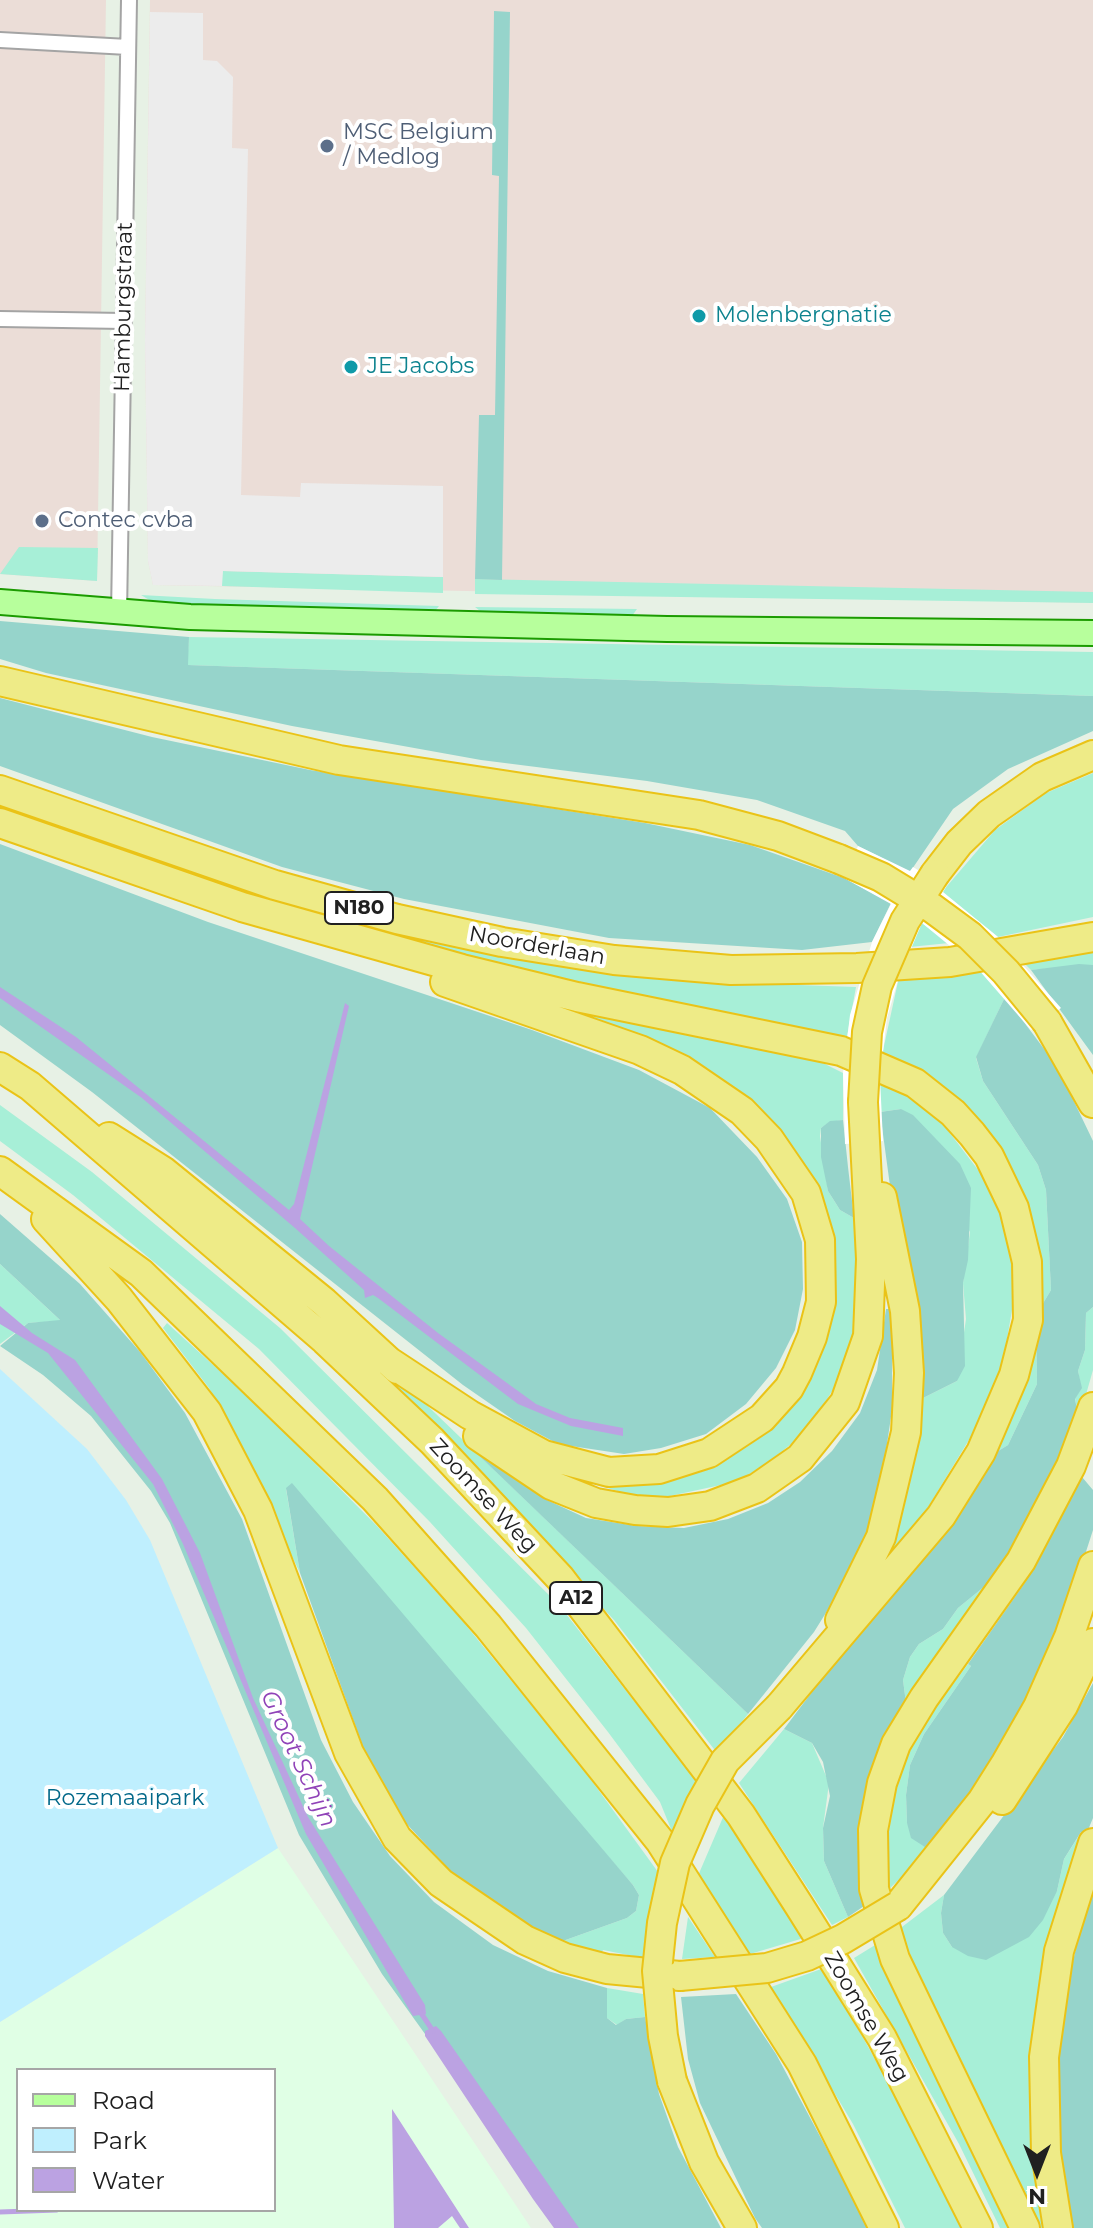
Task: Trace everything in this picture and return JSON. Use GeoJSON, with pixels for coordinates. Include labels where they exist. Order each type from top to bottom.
{"type":"FeatureCollection","features":[{"type":"Feature","properties":{"kind":"highway"},"geometry":{"type":"LineString","coordinates":[[0,681],[339,760],[699,815],[778,836],[839,859],[881,877],[970,936],[1006,972],[1047,1022],[1093,1103]]}},
{"type":"Feature","properties":{"kind":"highway"},"geometry":{"type":"LineString","coordinates":[[30,1086],[163,1171],[324,1302],[443,1410],[513,1462],[573,1495],[635,1510],[668,1512],[710,1506],[757,1488],[781,1474],[818,1441],[845,1402],[862,1359],[872,1294],[863,1102],[867,1032],[877,986],[905,921],[959,843],[989,814],[1042,777],[1093,755]]}},
{"type":"Feature","properties":{"kind":"highway","name":"Noorderlaan"},"geometry":{"type":"LineString","coordinates":[[0,790],[275,885],[397,919],[502,942],[614,960],[731,970],[857,968],[950,962],[1093,937]]}},
{"type":"Feature","properties":{"kind":"highway"},"geometry":{"type":"LineString","coordinates":[[0,823],[242,907],[462,969],[577,997],[841,1051],[915,1083],[953,1113],[989,1156],[1014,1208],[1027,1262],[1028,1320],[1014,1375],[981,1452],[946,1509],[907,1560],[779,1707],[725,1761],[700,1805],[675,1863],[662,1923],[657,1971],[663,2036],[672,2081],[704,2162],[742,2228]]}},
{"type":"Feature","properties":{"kind":"highway"},"geometry":{"type":"LineString","coordinates":[[242,907],[304,936],[596,1032],[682,1070],[742,1111],[769,1139],[797,1176],[813,1210],[822,1254],[821,1302],[797,1373],[774,1405],[747,1430],[687,1462],[633,1472],[609,1472],[564,1462],[470,1415],[382,1357]]}},
{"type":"Feature","properties":{"kind":"highway","name":"Zoomse Weg"},"geometry":{"type":"LineString","coordinates":[[0,1067],[30,1086],[325,1340],[432,1441],[560,1578],[741,1815],[792,1894],[882,2038],[978,2228]]}},
{"type":"Feature","properties":{"kind":"highway"},"geometry":{"type":"LineString","coordinates":[[821,1656],[881,1537],[900,1468],[909,1394],[905,1311],[863,1102]]}},
{"type":"Feature","properties":{"kind":"highway"},"geometry":{"type":"LineString","coordinates":[[2,1173],[119,1299],[207,1412],[258,1510],[349,1753],[397,1838],[441,1883],[525,1940],[565,1958],[607,1969],[680,1976],[767,1968],[807,1956],[843,1939],[898,1906],[952,1852],[1027,1766],[1063,1706],[1093,1643]]}},
{"type":"Feature","properties":{"kind":"highway"},"geometry":{"type":"LineString","coordinates":[[2,1173],[141,1273],[375,1499],[488,1626],[651,1830],[699,1901],[802,2064],[884,2228]]}},
{"type":"Feature","properties":{"kind":"highway"},"geometry":{"type":"LineString","coordinates":[[1025,2228],[930,2038],[884,1930],[874,1889],[873,1830],[882,1783],[896,1744],[924,1698],[1021,1561],[1071,1466],[1093,1407]]}},
{"type":"Feature","properties":{"kind":"highway"},"geometry":{"type":"LineString","coordinates":[[952,1852],[1038,1707],[1069,1637],[1093,1566]]}},
{"type":"Feature","properties":{"kind":"highway"},"geometry":{"type":"LineString","coordinates":[[1058,2228],[1051,2199],[1043,2106],[1045,2041],[1059,1951],[1093,1843]]}},
{"type":"Feature","properties":{"kind":"main road"},"geometry":{"type":"LineString","coordinates":[[0,602],[119,614],[461,625],[1093,633]]}},
{"type":"Feature","properties":{"kind":"street","name":"Hamburgstraat"},"geometry":{"type":"LineString","coordinates":[[119,614],[129,0]]}},
{"type":"Feature","properties":{"kind":"street"},"geometry":{"type":"LineString","coordinates":[[0,40],[128,47]]}},
{"type":"Feature","properties":{"kind":"street"},"geometry":{"type":"LineString","coordinates":[[0,319],[124,321]]}},
{"type":"Feature","properties":{"kind":"shaded area"},"geometry":{"type":"Polygon","coordinates":[[[0,0],[106,0],[97,581],[0,574],[0,0]]]}},
{"type":"Feature","properties":{"kind":"shaded area"},"geometry":{"type":"Polygon","coordinates":[[[150,0],[1093,0],[1093,603],[153,585],[148,561],[145,340],[150,0]]]}},
{"type":"Feature","properties":{"kind":"shaded area"},"geometry":{"type":"Polygon","coordinates":[[[494,11],[510,12],[502,580],[475,579],[479,415],[495,415],[499,176],[492,175],[494,11]]]}},
{"type":"Feature","properties":{"kind":"shaded area"},"geometry":{"type":"Polygon","coordinates":[[[150,12],[203,13],[203,60],[217,61],[233,77],[232,148],[248,149],[241,495],[300,497],[301,483],[443,486],[443,577],[223,571],[222,586],[153,585],[148,561],[145,340],[150,12]]]}},
{"type":"Feature","properties":{"kind":"shaded area"},"geometry":{"type":"Polygon","coordinates":[[[19,547],[98,548],[97,581],[0,574],[19,547]]]}},
{"type":"Feature","properties":{"kind":"shaded area"},"geometry":{"type":"Polygon","coordinates":[[[222,571],[443,577],[443,593],[222,586],[222,571]]]}},
{"type":"Feature","properties":{"kind":"shaded area"},"geometry":{"type":"Polygon","coordinates":[[[475,579],[1093,592],[1093,603],[475,594],[475,579]]]}},
{"type":"Feature","properties":{"kind":"shaded area"},"geometry":{"type":"Polygon","coordinates":[[[141,595],[439,606],[432,615],[156,604],[141,595]]]}},
{"type":"Feature","properties":{"kind":"shaded area"},"geometry":{"type":"Polygon","coordinates":[[[475,607],[637,609],[632,616],[484,614],[475,607]]]}},
{"type":"Feature","properties":{"kind":"shaded area"},"geometry":{"type":"Polygon","coordinates":[[[0,621],[189,637],[188,665],[1093,696],[1093,731],[1008,769],[953,809],[910,872],[858,846],[845,831],[757,800],[647,781],[481,760],[292,726],[46,673],[0,659],[0,621]]]}},
{"type":"Feature","properties":{"kind":"shaded area"},"geometry":{"type":"Polygon","coordinates":[[[189,637],[1093,652],[1093,696],[187,665],[189,637]]]}},
{"type":"Feature","properties":{"kind":"shaded area"},"geometry":{"type":"Polygon","coordinates":[[[0,698],[152,737],[310,770],[645,823],[750,845],[844,878],[891,903],[872,942],[802,950],[609,938],[404,899],[282,867],[0,766],[0,698]]]}},
{"type":"Feature","properties":{"kind":"shaded area"},"geometry":{"type":"Polygon","coordinates":[[[1093,773],[1093,917],[998,937],[942,892],[995,830],[1046,793],[1093,773]]]}},
{"type":"Feature","properties":{"kind":"shaded area"},"geometry":{"type":"Polygon","coordinates":[[[71,831],[122,851],[270,898],[742,983],[856,987],[846,1042],[426,953],[69,838],[71,831]]]}},
{"type":"Feature","properties":{"kind":"shaded area"},"geometry":{"type":"Polygon","coordinates":[[[0,844],[208,922],[532,1030],[639,1070],[710,1108],[757,1157],[787,1199],[802,1242],[803,1289],[795,1330],[776,1368],[746,1404],[706,1434],[661,1448],[624,1454],[558,1444],[515,1421],[463,1385],[92,1092],[0,1025],[0,844]]]}},
{"type":"Feature","properties":{"kind":"shaded area"},"geometry":{"type":"Polygon","coordinates":[[[922,923],[949,943],[910,947],[922,923]]]}},
{"type":"Feature","properties":{"kind":"shaded area"},"geometry":{"type":"Polygon","coordinates":[[[1093,950],[1093,965],[1031,970],[1024,963],[1093,950]]]}},
{"type":"Feature","properties":{"kind":"shaded area"},"geometry":{"type":"Polygon","coordinates":[[[1093,965],[1093,1055],[1031,970],[1093,965]]]}},
{"type":"Feature","properties":{"kind":"shaded area"},"geometry":{"type":"Polygon","coordinates":[[[978,969],[1005,997],[976,1058],[983,1081],[1038,1165],[1046,1190],[1051,1290],[1036,1315],[1037,1384],[1008,1445],[990,1456],[1013,1412],[1024,1210],[882,1055],[899,977],[978,969]]]}},
{"type":"Feature","properties":{"kind":"shaded area"},"geometry":{"type":"Polygon","coordinates":[[[1005,997],[1057,1066],[1093,1141],[1093,1307],[1086,1313],[1085,1350],[1078,1371],[1082,1388],[1075,1399],[1079,1419],[1001,1573],[958,1608],[943,1629],[919,1644],[910,1657],[903,1680],[906,1703],[867,1904],[848,1917],[824,1861],[823,1828],[830,1796],[823,1762],[812,1743],[784,1729],[990,1456],[1008,1445],[1037,1384],[1036,1315],[1051,1290],[1046,1190],[1038,1165],[983,1081],[976,1057],[1005,997]]]}},
{"type":"Feature","properties":{"kind":"shaded area"},"geometry":{"type":"Polygon","coordinates":[[[554,1006],[811,1057],[843,1073],[843,1120],[830,1122],[821,1128],[820,1136],[828,1191],[840,1210],[854,1218],[858,1305],[852,1342],[843,1374],[806,1432],[765,1465],[735,1482],[665,1497],[631,1495],[570,1477],[602,1482],[739,1446],[829,1311],[779,1138],[554,1006]]]}},
{"type":"Feature","properties":{"kind":"shaded area"},"geometry":{"type":"Polygon","coordinates":[[[880,1078],[925,1108],[946,1128],[985,1179],[1000,1213],[1011,1251],[1013,1304],[1003,1363],[975,1430],[919,1522],[875,1579],[919,1400],[957,1381],[966,1319],[963,1283],[970,1232],[901,1109],[880,1112],[880,1078]]]}},
{"type":"Feature","properties":{"kind":"shaded area"},"geometry":{"type":"Polygon","coordinates":[[[0,1105],[92,1172],[280,1328],[559,1605],[698,1783],[673,1834],[660,1802],[608,1732],[526,1628],[430,1522],[259,1349],[73,1195],[0,1141],[0,1105]]]}},
{"type":"Feature","properties":{"kind":"shaded area"},"geometry":{"type":"Polygon","coordinates":[[[901,1109],[913,1115],[960,1164],[971,1188],[968,1260],[963,1283],[965,1366],[957,1381],[919,1400],[880,1112],[901,1109]]]}},
{"type":"Feature","properties":{"kind":"shaded area"},"geometry":{"type":"Polygon","coordinates":[[[843,1120],[854,1218],[840,1210],[828,1191],[821,1157],[821,1128],[830,1121],[843,1120]]]}},
{"type":"Feature","properties":{"kind":"shaded area"},"geometry":{"type":"Polygon","coordinates":[[[0,1214],[80,1284],[141,1353],[185,1413],[242,1519],[321,1740],[353,1802],[390,1856],[434,1902],[493,1945],[548,1971],[607,1988],[607,2018],[616,2025],[626,2019],[645,2017],[659,2094],[678,2147],[721,2228],[564,2228],[382,1974],[299,1835],[170,1523],[151,1491],[91,1416],[43,1375],[0,1346],[28,1323],[60,1320],[0,1264],[0,1214]]]}},
{"type":"Feature","properties":{"kind":"shaded area"},"geometry":{"type":"Polygon","coordinates":[[[0,1264],[61,1321],[28,1323],[0,1344],[0,1264]]]}},
{"type":"Feature","properties":{"kind":"shaded area"},"geometry":{"type":"Polygon","coordinates":[[[1093,1307],[1093,1370],[1079,1419],[1075,1398],[1081,1388],[1078,1371],[1085,1350],[1086,1313],[1093,1307]]]}},
{"type":"Feature","properties":{"kind":"shaded area"},"geometry":{"type":"Polygon","coordinates":[[[886,1309],[891,1309],[892,1324],[892,1410],[882,1478],[866,1533],[837,1595],[814,1632],[748,1714],[469,1446],[547,1500],[586,1518],[637,1526],[684,1528],[728,1519],[768,1503],[800,1482],[832,1451],[860,1413],[877,1370],[886,1309]]]}},
{"type":"Feature","properties":{"kind":"shaded area"},"geometry":{"type":"Polygon","coordinates":[[[167,1323],[255,1403],[377,1526],[460,1618],[581,1766],[658,1872],[643,1958],[603,1950],[601,1954],[560,1942],[627,1918],[636,1911],[639,1895],[633,1885],[286,1489],[300,1573],[231,1428],[209,1388],[163,1328],[167,1323]]]}},
{"type":"Feature","properties":{"kind":"shaded area"},"geometry":{"type":"Polygon","coordinates":[[[383,1363],[748,1714],[717,1753],[614,1620],[379,1368],[383,1363]]]}},
{"type":"Feature","properties":{"kind":"shaded area"},"geometry":{"type":"Polygon","coordinates":[[[1082,1477],[1093,1490],[1093,1530],[1071,1598],[1007,1744],[934,1846],[925,1847],[911,1838],[907,1823],[906,1795],[910,1765],[924,1734],[971,1666],[968,1664],[1024,1584],[1082,1477]]]}},
{"type":"Feature","properties":{"kind":"shaded area"},"geometry":{"type":"Polygon","coordinates":[[[292,1483],[633,1885],[639,1895],[636,1911],[627,1918],[560,1942],[540,1935],[473,1895],[403,1820],[366,1755],[300,1573],[286,1488],[292,1483]]]}},
{"type":"Feature","properties":{"kind":"shaded area"},"geometry":{"type":"Polygon","coordinates":[[[1001,1573],[906,1703],[903,1680],[910,1657],[919,1644],[943,1629],[958,1608],[1001,1573]]]}},
{"type":"Feature","properties":{"kind":"shaded area"},"geometry":{"type":"Polygon","coordinates":[[[968,1664],[971,1666],[924,1734],[910,1765],[906,1795],[907,1823],[934,1846],[888,1890],[885,1857],[897,1775],[925,1722],[968,1664]]]}},
{"type":"Feature","properties":{"kind":"shaded area"},"geometry":{"type":"Polygon","coordinates":[[[1093,1683],[1093,1818],[1083,1842],[1081,1832],[1064,1859],[1057,1891],[1043,1920],[1029,1937],[986,1960],[968,1956],[952,1947],[943,1933],[941,1913],[944,1895],[1063,1737],[1093,1683]]]}},
{"type":"Feature","properties":{"kind":"shaded area"},"geometry":{"type":"Polygon","coordinates":[[[784,1729],[812,1743],[829,1783],[823,1828],[824,1861],[848,1917],[832,1925],[739,1783],[784,1729]]]}},
{"type":"Feature","properties":{"kind":"shaded area"},"geometry":{"type":"Polygon","coordinates":[[[724,1815],[804,1938],[750,1954],[697,1878],[724,1815]]]}},
{"type":"Feature","properties":{"kind":"shaded area"},"geometry":{"type":"Polygon","coordinates":[[[1082,1831],[1083,1842],[1065,1889],[1049,2228],[1036,2228],[973,2085],[898,1930],[944,1895],[941,1913],[943,1933],[952,1947],[1057,1891],[1064,1859],[1082,1831]]]}},
{"type":"Feature","properties":{"kind":"shaded area"},"geometry":{"type":"Polygon","coordinates":[[[278,1848],[531,2228],[0,2228],[0,2022],[278,1848]]]}},
{"type":"Feature","properties":{"kind":"shaded area"},"geometry":{"type":"Polygon","coordinates":[[[1093,1888],[1093,2228],[1072,2228],[1059,2140],[1058,2051],[1064,2004],[1080,1929],[1093,1888]]]}},
{"type":"Feature","properties":{"kind":"shaded area"},"geometry":{"type":"Polygon","coordinates":[[[688,1917],[715,1957],[682,1959],[688,1917]]]}},
{"type":"Feature","properties":{"kind":"shaded area"},"geometry":{"type":"Polygon","coordinates":[[[880,1942],[1014,2228],[1000,2228],[959,2144],[854,1958],[880,1942]]]}},
{"type":"Feature","properties":{"kind":"shaded area"},"geometry":{"type":"Polygon","coordinates":[[[824,1968],[913,2127],[965,2228],[905,2228],[853,2124],[771,1987],[824,1968]]]}},
{"type":"Feature","properties":{"kind":"shaded area"},"geometry":{"type":"Polygon","coordinates":[[[607,1988],[643,1994],[645,2017],[626,2019],[617,2025],[607,2018],[607,1988]]]}},
{"type":"Feature","properties":{"kind":"shaded area"},"geometry":{"type":"Polygon","coordinates":[[[736,1994],[776,2054],[869,2228],[762,2228],[755,2218],[700,2103],[688,2059],[681,1997],[736,1994]]]}},
{"type":"Feature","properties":{"kind":"green space","name":"Rozemaaipark"},"geometry":{"type":"Polygon","coordinates":[[[0,1369],[87,1449],[126,1500],[150,1540],[278,1848],[0,2022],[0,1369]]]}},
{"type":"Feature","properties":{"kind":"water"},"geometry":{"type":"Polygon","coordinates":[[[0,987],[76,1037],[289,1210],[294,1204],[345,1003],[349,1006],[300,1219],[438,1333],[536,1404],[570,1418],[623,1428],[623,1436],[571,1426],[518,1404],[378,1298],[373,1295],[365,1298],[364,1290],[295,1228],[142,1098],[0,998],[0,987]]]}},
{"type":"Feature","properties":{"kind":"water"},"geometry":{"type":"Polygon","coordinates":[[[0,1306],[32,1333],[75,1360],[162,1479],[200,1553],[253,1698],[308,1817],[425,2005],[426,2014],[413,2016],[306,1834],[183,1544],[153,1484],[48,1353],[0,1324],[0,1306]]]}},
{"type":"Feature","properties":{"kind":"water"},"geometry":{"type":"Polygon","coordinates":[[[436,2026],[579,2228],[554,2228],[533,2199],[425,2036],[425,2031],[436,2026]]]}},
{"type":"Feature","properties":{"kind":"water"},"geometry":{"type":"Polygon","coordinates":[[[392,2109],[469,2228],[460,2228],[452,2216],[438,2228],[394,2228],[392,2109]]]}},
{"type":"Feature","properties":{"kind":"pier"},"geometry":{"type":"Polygon","coordinates":[[[858,846],[910,871],[913,867],[946,887],[943,892],[998,937],[1061,1008],[1031,1030],[978,969],[922,923],[899,977],[887,1018],[880,1078],[883,1141],[845,1144],[843,1073],[850,1015],[872,942],[891,904],[844,878],[858,846]]]}},
{"type":"Feature","properties":{"kind":"waterway","name":"Groot Schijn"},"geometry":{"type":"LineString","coordinates":[[421,2013],[433,2031]]}},
{"type":"Feature","properties":{"kind":"waterway"},"geometry":{"type":"LineString","coordinates":[[0,2212],[16,2211]]}},
{"type":"Feature","properties":{"kind":"place","name":"MSC Belgium / Medlog"},"geometry":{"type":"Point","coordinates":[327,146]}},
{"type":"Feature","properties":{"kind":"place","name":"Molenbergnatie"},"geometry":{"type":"Point","coordinates":[699,316]}},
{"type":"Feature","properties":{"kind":"place","name":"JE Jacobs"},"geometry":{"type":"Point","coordinates":[351,367]}},
{"type":"Feature","properties":{"kind":"place","name":"Contec cvba"},"geometry":{"type":"Point","coordinates":[42,521]}}]}
